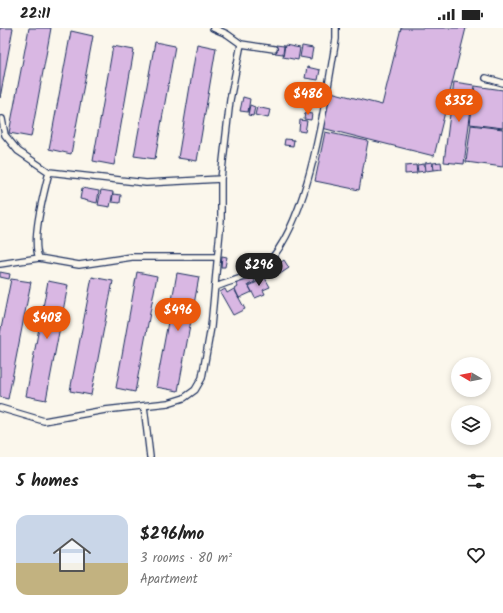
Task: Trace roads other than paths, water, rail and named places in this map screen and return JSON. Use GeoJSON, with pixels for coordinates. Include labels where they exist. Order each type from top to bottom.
{"type":"FeatureCollection","features":[{"type":"Feature","properties":{"kind":"lane"},"geometry":{"type":"LineString","coordinates":[[213,28],[227,34],[241,44],[274,48]]}},
{"type":"Feature","properties":{"kind":"lane"},"geometry":{"type":"LineString","coordinates":[[216,287],[256,272],[273,256],[291,228],[317,150],[336,39],[336,28]]}},
{"type":"Feature","properties":{"kind":"lane"},"geometry":{"type":"LineString","coordinates":[[0,408],[44,421],[105,410],[168,403],[184,398],[195,390],[199,384],[202,378],[211,327],[216,287],[216,257],[220,220],[221,179],[230,100],[241,44]]}},
{"type":"Feature","properties":{"kind":"lane"},"geometry":{"type":"LineString","coordinates":[[486,78],[503,83]]}},
{"type":"Feature","properties":{"kind":"lane"},"geometry":{"type":"LineString","coordinates":[[2,119],[5,135],[18,151],[49,172],[146,183],[221,179]]}},
{"type":"Feature","properties":{"kind":"lane"},"geometry":{"type":"LineString","coordinates":[[39,258],[36,250],[39,220],[49,172]]}},
{"type":"Feature","properties":{"kind":"lane"},"geometry":{"type":"LineString","coordinates":[[0,264],[39,258],[79,265],[132,257],[216,257]]}},
{"type":"Feature","properties":{"kind":"lane"},"geometry":{"type":"LineString","coordinates":[[144,406],[150,457]]}}]}
